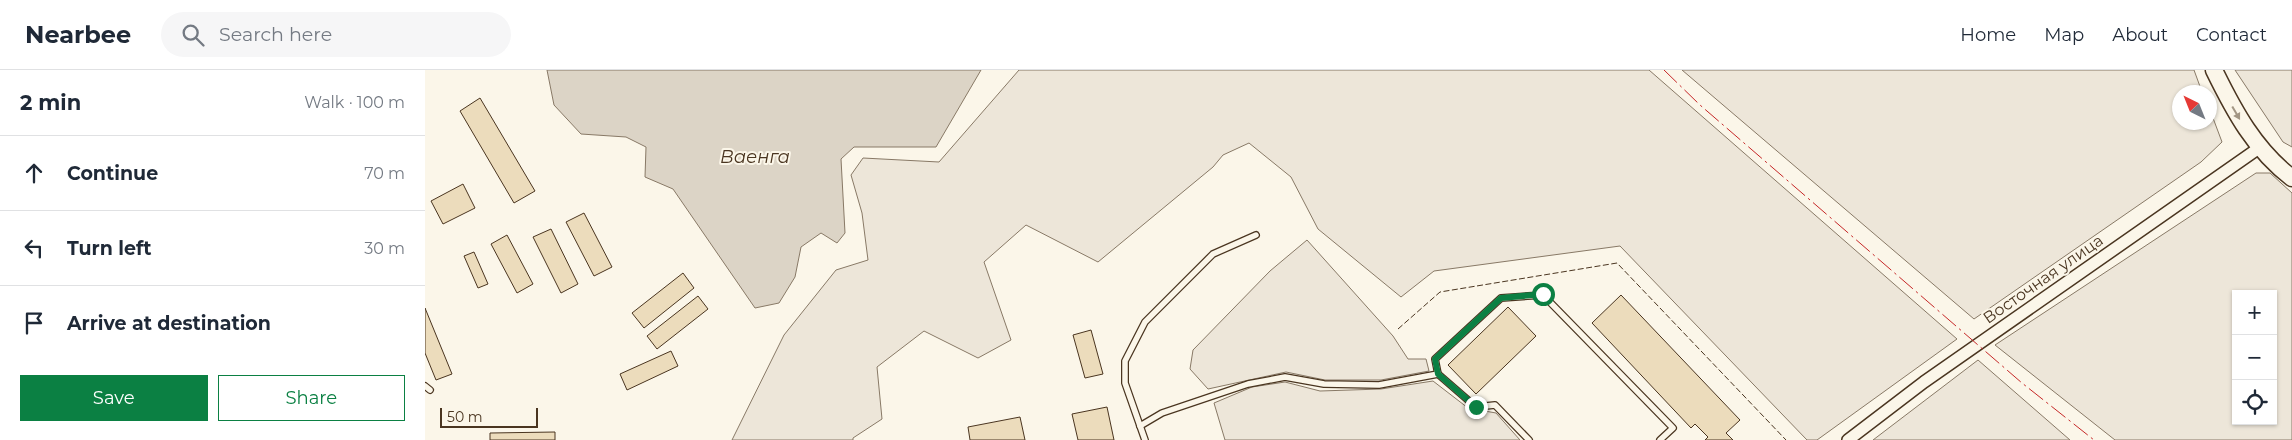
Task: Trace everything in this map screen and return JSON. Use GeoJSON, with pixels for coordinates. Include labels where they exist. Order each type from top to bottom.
{"type":"FeatureCollection","features":[{"type":"Feature","properties":{"kind":"main road"},"geometry":{"type":"LineString","coordinates":[[2214,70],[2236,114],[2259,148],[2292,178]]}},
{"type":"Feature","properties":{"kind":"street","name":"Восточная улица"},"geometry":{"type":"LineString","coordinates":[[1848,440],[1925,382],[2259,148]]}},
{"type":"Feature","properties":{"kind":"lane"},"geometry":{"type":"LineString","coordinates":[[1145,440],[1125,383],[1125,361],[1145,322],[1213,254],[1256,235]]}},
{"type":"Feature","properties":{"kind":"lane"},"geometry":{"type":"LineString","coordinates":[[1529,440],[1495,406],[1476,407],[1438,374],[1435,359],[1501,298],[1543,294],[1673,428],[1660,440]]}},
{"type":"Feature","properties":{"kind":"lane"},"geometry":{"type":"LineString","coordinates":[[1140,426],[1161,412],[1248,384],[1285,377],[1324,384],[1379,385],[1438,374]]}},
{"type":"Feature","properties":{"kind":"shaded area"},"geometry":{"type":"Polygon","coordinates":[[[1019,70],[1649,70],[1957,339],[1817,440],[1807,440],[1620,246],[1434,271],[1401,297],[1318,229],[1291,177],[1249,143],[1223,155],[1213,167],[1098,262],[1026,225],[984,262],[1011,340],[978,358],[924,331],[877,367],[882,419],[853,438],[853,440],[732,440],[784,335],[836,270],[868,260],[862,213],[851,175],[863,158],[939,162],[1019,70]]]}},
{"type":"Feature","properties":{"kind":"shaded area"},"geometry":{"type":"Polygon","coordinates":[[[1682,70],[2194,70],[2199,85],[2172,85],[2172,130],[2217,129],[2222,142],[2201,162],[1974,319],[1682,70]]]}},
{"type":"Feature","properties":{"kind":"shaded area"},"geometry":{"type":"Polygon","coordinates":[[[2235,70],[2292,70],[2292,147],[2283,142],[2235,70]]]}},
{"type":"Feature","properties":{"kind":"shaded area"},"geometry":{"type":"Polygon","coordinates":[[[2256,173],[2270,173],[2292,193],[2292,440],[2115,440],[1995,345],[2256,173]]]}},
{"type":"Feature","properties":{"kind":"shaded area"},"geometry":{"type":"Polygon","coordinates":[[[1307,240],[1393,336],[1408,359],[1426,359],[1429,371],[1381,380],[1325,380],[1286,372],[1208,389],[1190,369],[1193,350],[1270,271],[1307,240]]]}},
{"type":"Feature","properties":{"kind":"shaded area"},"geometry":{"type":"Polygon","coordinates":[[[1978,360],[2070,440],[1873,440],[1978,360]]]}},
{"type":"Feature","properties":{"kind":"shaded area"},"geometry":{"type":"Polygon","coordinates":[[[1433,381],[1468,408],[1496,413],[1520,440],[1225,440],[1214,403],[1252,387],[1285,382],[1320,391],[1381,389],[1433,381]]]}},
{"type":"Feature","properties":{"kind":"water","name":"Ваенга"},"geometry":{"type":"Polygon","coordinates":[[[547,70],[981,70],[936,147],[854,147],[841,159],[845,233],[837,243],[821,233],[801,247],[795,277],[779,303],[755,308],[673,189],[645,177],[646,147],[626,137],[581,134],[554,105],[547,70]]]}},
{"type":"Feature","properties":{"kind":"building"},"geometry":{"type":"Polygon","coordinates":[[[480,98],[535,191],[514,203],[460,111],[480,98]]]}},
{"type":"Feature","properties":{"kind":"building"},"geometry":{"type":"Polygon","coordinates":[[[463,184],[475,208],[443,224],[431,201],[463,184]]]}},
{"type":"Feature","properties":{"kind":"building"},"geometry":{"type":"Polygon","coordinates":[[[584,213],[612,267],[594,276],[566,222],[584,213]]]}},
{"type":"Feature","properties":{"kind":"building"},"geometry":{"type":"Polygon","coordinates":[[[551,229],[578,284],[561,293],[533,237],[551,229]]]}},
{"type":"Feature","properties":{"kind":"building"},"geometry":{"type":"Polygon","coordinates":[[[507,235],[533,284],[517,293],[491,244],[507,235]]]}},
{"type":"Feature","properties":{"kind":"building"},"geometry":{"type":"Polygon","coordinates":[[[474,252],[488,284],[478,288],[464,256],[474,252]]]}},
{"type":"Feature","properties":{"kind":"building"},"geometry":{"type":"Polygon","coordinates":[[[683,273],[694,288],[644,328],[632,313],[683,273]]]}},
{"type":"Feature","properties":{"kind":"building"},"geometry":{"type":"Polygon","coordinates":[[[1621,295],[1740,420],[1726,433],[1733,440],[1705,440],[1708,437],[1695,424],[1691,428],[1592,323],[1621,295]]]}},
{"type":"Feature","properties":{"kind":"building"},"geometry":{"type":"Polygon","coordinates":[[[698,296],[708,309],[657,349],[647,336],[698,296]]]}},
{"type":"Feature","properties":{"kind":"building"},"geometry":{"type":"Polygon","coordinates":[[[1508,307],[1536,336],[1476,394],[1448,365],[1508,307]]]}},
{"type":"Feature","properties":{"kind":"building"},"geometry":{"type":"Polygon","coordinates":[[[425,308],[452,374],[436,380],[425,353],[425,308]]]}},
{"type":"Feature","properties":{"kind":"building"},"geometry":{"type":"Polygon","coordinates":[[[1091,330],[1103,374],[1085,378],[1073,335],[1091,330]]]}},
{"type":"Feature","properties":{"kind":"building"},"geometry":{"type":"Polygon","coordinates":[[[671,351],[678,366],[627,390],[620,374],[671,351]]]}},
{"type":"Feature","properties":{"kind":"building"},"geometry":{"type":"Polygon","coordinates":[[[1107,407],[1114,440],[1078,440],[1072,414],[1107,407]]]}},
{"type":"Feature","properties":{"kind":"building"},"geometry":{"type":"Polygon","coordinates":[[[1020,417],[1025,440],[970,440],[968,427],[1020,417]]]}},
{"type":"Feature","properties":{"kind":"building"},"geometry":{"type":"Polygon","coordinates":[[[555,432],[555,440],[490,440],[490,433],[555,432]]]}},
{"type":"Feature","properties":{"kind":"fence"},"geometry":{"type":"LineString","coordinates":[[1398,329],[1440,292],[1617,263],[1786,440]]}},
{"type":"Feature","properties":{"kind":"power"},"geometry":{"type":"LineString","coordinates":[[1664,70],[1700,105],[2022,383],[2094,440]]}},
{"type":"Feature","properties":{"kind":"route"},"geometry":{"type":"LineString","coordinates":[[1476,407],[1438,374],[1435,359],[1501,298],[1543,294]]}}]}
